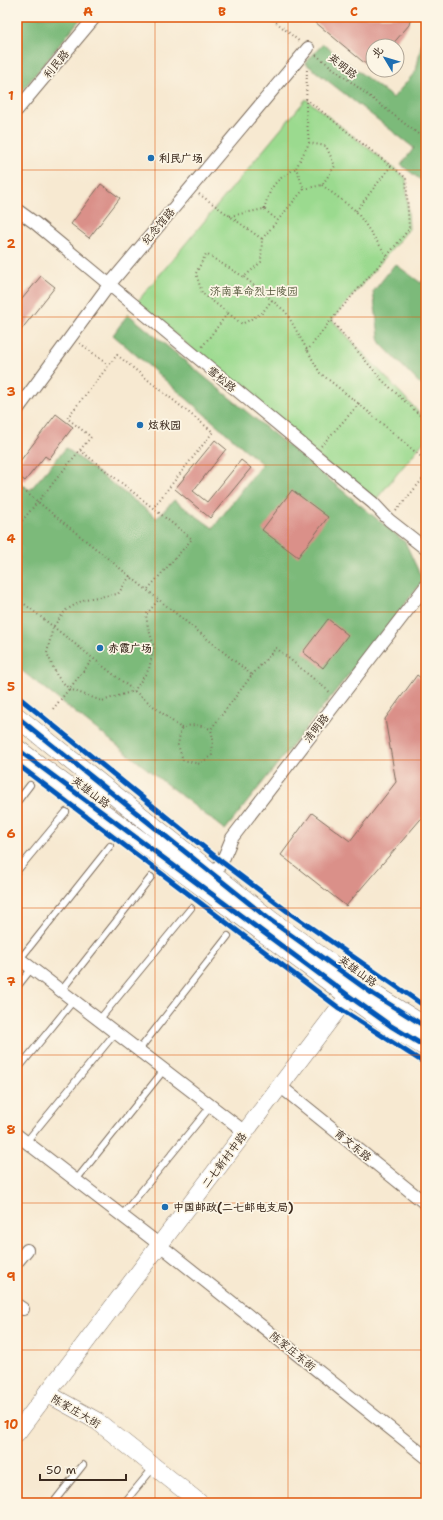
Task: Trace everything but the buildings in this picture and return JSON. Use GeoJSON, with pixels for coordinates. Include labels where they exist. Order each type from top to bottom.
{"type":"FeatureCollection","features":[{"type":"Feature","properties":{"kind":"main road","name":"英雄山路"},"geometry":{"type":"LineString","coordinates":[[17,717],[270,920],[353,989]]}},
{"type":"Feature","properties":{"kind":"main road","name":"英雄山路"},"geometry":{"type":"LineString","coordinates":[[17,749],[353,989],[391,1006],[424,1044]]}},
{"type":"Feature","properties":{"kind":"street","name":"利民路"},"geometry":{"type":"LineString","coordinates":[[17,110],[95,17]]}},
{"type":"Feature","properties":{"kind":"street","name":"纪念馆路"},"geometry":{"type":"LineString","coordinates":[[17,410],[109,285],[308,48]]}},
{"type":"Feature","properties":{"kind":"street","name":"雪松路"},"geometry":{"type":"LineString","coordinates":[[17,210],[35,223],[314,454],[373,503],[389,520],[426,549]]}},
{"type":"Feature","properties":{"kind":"street","name":"清明路"},"geometry":{"type":"LineString","coordinates":[[213,874],[222,862],[232,838],[426,586]]}},
{"type":"Feature","properties":{"kind":"street"},"geometry":{"type":"LineString","coordinates":[[18,958],[245,1132]]}},
{"type":"Feature","properties":{"kind":"street","name":"二七新村中路"},"geometry":{"type":"LineString","coordinates":[[17,1433],[353,989]]}},
{"type":"Feature","properties":{"kind":"street","name":"育文东路"},"geometry":{"type":"LineString","coordinates":[[280,1086],[426,1204]]}},
{"type":"Feature","properties":{"kind":"street","name":"陈家庄东街"},"geometry":{"type":"LineString","coordinates":[[22,1139],[122,1215],[426,1457]]}},
{"type":"Feature","properties":{"kind":"street"},"geometry":{"type":"LineString","coordinates":[[17,1262],[27,1250]]}},
{"type":"Feature","properties":{"kind":"street","name":"陈家庄大街"},"geometry":{"type":"LineString","coordinates":[[46,1393],[97,1421],[200,1503]]}},
{"type":"Feature","properties":{"kind":"lane"},"geometry":{"type":"LineString","coordinates":[[17,802],[30,785]]}},
{"type":"Feature","properties":{"kind":"lane"},"geometry":{"type":"LineString","coordinates":[[17,872],[66,812]]}},
{"type":"Feature","properties":{"kind":"lane"},"geometry":{"type":"LineString","coordinates":[[18,958],[110,846]]}},
{"type":"Feature","properties":{"kind":"lane"},"geometry":{"type":"LineString","coordinates":[[61,991],[151,877]]}},
{"type":"Feature","properties":{"kind":"lane"},"geometry":{"type":"LineString","coordinates":[[100,1020],[191,908]]}},
{"type":"Feature","properties":{"kind":"lane"},"geometry":{"type":"LineString","coordinates":[[139,1050],[228,936]]}},
{"type":"Feature","properties":{"kind":"lane"},"geometry":{"type":"LineString","coordinates":[[17,987],[32,968]]}},
{"type":"Feature","properties":{"kind":"lane"},"geometry":{"type":"LineString","coordinates":[[17,1070],[74,1000]]}},
{"type":"Feature","properties":{"kind":"lane"},"geometry":{"type":"LineString","coordinates":[[22,1139],[116,1032]]}},
{"type":"Feature","properties":{"kind":"lane"},"geometry":{"type":"LineString","coordinates":[[76,1180],[164,1070]]}},
{"type":"Feature","properties":{"kind":"lane"},"geometry":{"type":"LineString","coordinates":[[122,1215],[211,1106]]}},
{"type":"Feature","properties":{"kind":"lane"},"geometry":{"type":"LineString","coordinates":[[53,1503],[83,1465]]}},
{"type":"Feature","properties":{"kind":"lane"},"geometry":{"type":"LineString","coordinates":[[124,1503],[154,1467]]}},
{"type":"Feature","properties":{"kind":"path"},"geometry":{"type":"LineString","coordinates":[[264,209],[269,192],[277,180],[296,168],[309,143],[306,110],[308,48]]}},
{"type":"Feature","properties":{"kind":"path"},"geometry":{"type":"LineString","coordinates":[[306,99],[406,178],[409,228],[387,256],[331,320],[307,351]]}},
{"type":"Feature","properties":{"kind":"path"},"geometry":{"type":"LineString","coordinates":[[244,277],[261,262],[262,239],[277,220],[304,189],[322,185],[335,166],[326,146],[309,143]]}},
{"type":"Feature","properties":{"kind":"path"},"geometry":{"type":"LineString","coordinates":[[356,211],[390,166]]}},
{"type":"Feature","properties":{"kind":"path"},"geometry":{"type":"LineString","coordinates":[[296,168],[304,189]]}},
{"type":"Feature","properties":{"kind":"path"},"geometry":{"type":"LineString","coordinates":[[322,185],[356,211],[387,256]]}},
{"type":"Feature","properties":{"kind":"path"},"geometry":{"type":"LineString","coordinates":[[191,187],[262,239]]}},
{"type":"Feature","properties":{"kind":"path"},"geometry":{"type":"LineString","coordinates":[[230,216],[264,209]]}},
{"type":"Feature","properties":{"kind":"path"},"geometry":{"type":"LineString","coordinates":[[264,209],[277,220]]}},
{"type":"Feature","properties":{"kind":"path"},"geometry":{"type":"LineString","coordinates":[[272,300],[262,313],[242,324],[202,293],[196,273],[206,254],[244,277],[272,300],[286,312],[320,373],[426,461]]}},
{"type":"Feature","properties":{"kind":"path"},"geometry":{"type":"LineString","coordinates":[[195,356],[228,313]]}},
{"type":"Feature","properties":{"kind":"path"},"geometry":{"type":"LineString","coordinates":[[331,320],[382,380],[426,421]]}},
{"type":"Feature","properties":{"kind":"path"},"geometry":{"type":"LineString","coordinates":[[71,336],[109,365]]}},
{"type":"Feature","properties":{"kind":"path"},"geometry":{"type":"LineString","coordinates":[[17,527],[91,437],[67,418],[116,355],[213,432],[153,508]]}},
{"type":"Feature","properties":{"kind":"path"},"geometry":{"type":"LineString","coordinates":[[314,454],[359,404]]}},
{"type":"Feature","properties":{"kind":"path"},"geometry":{"type":"LineString","coordinates":[[80,450],[192,539],[148,590]]}},
{"type":"Feature","properties":{"kind":"path"},"geometry":{"type":"LineString","coordinates":[[389,520],[426,475]]}},
{"type":"Feature","properties":{"kind":"path"},"geometry":{"type":"LineString","coordinates":[[17,485],[252,675]]}},
{"type":"Feature","properties":{"kind":"path"},"geometry":{"type":"LineString","coordinates":[[130,576],[118,594],[85,599],[66,610],[53,627],[47,653],[56,676],[69,689],[102,701],[134,691],[149,669],[154,646],[146,615],[159,599]]}},
{"type":"Feature","properties":{"kind":"path"},"geometry":{"type":"LineString","coordinates":[[17,598],[181,728]]}},
{"type":"Feature","properties":{"kind":"path"},"geometry":{"type":"LineString","coordinates":[[181,728],[178,746],[184,760],[200,764],[212,755],[213,739],[211,729],[252,675],[276,648],[338,700]]}},
{"type":"Feature","properties":{"kind":"path"},"geometry":{"type":"LineString","coordinates":[[53,709],[93,658]]}},
{"type":"Feature","properties":{"kind":"path"},"geometry":{"type":"LineString","coordinates":[[181,728],[190,725],[201,725],[211,729]]}},
{"type":"Feature","properties":{"kind":"green space"},"geometry":{"type":"Polygon","coordinates":[[[17,17],[82,17],[17,97],[17,17]]]}},
{"type":"Feature","properties":{"kind":"green space"},"geometry":{"type":"Polygon","coordinates":[[[426,22],[426,184],[401,165],[414,148],[305,63],[323,44],[365,76],[365,78],[367,78],[393,98],[416,71],[426,22]]]}},
{"type":"Feature","properties":{"kind":"green space","name":"济南革命烈士陵园"},"geometry":{"type":"Polygon","coordinates":[[[306,99],[406,178],[409,229],[332,320],[426,420],[426,439],[373,503],[137,302],[306,99]]]}},
{"type":"Feature","properties":{"kind":"green space"},"geometry":{"type":"Polygon","coordinates":[[[395,264],[421,283],[426,277],[426,390],[380,343],[373,292],[395,264]]]}},
{"type":"Feature","properties":{"kind":"green space"},"geometry":{"type":"Polygon","coordinates":[[[128,314],[405,542],[423,581],[225,830],[17,667],[17,481],[30,490],[66,448],[157,518],[174,500],[213,528],[262,464],[113,335],[128,314]]]}},
{"type":"Feature","properties":{"kind":"cycle path"},"geometry":{"type":"LineString","coordinates":[[17,696],[222,862],[287,911],[426,1007]]}},
{"type":"Feature","properties":{"kind":"cycle path"},"geometry":{"type":"LineString","coordinates":[[17,717],[270,920],[373,994],[426,1027]]}},
{"type":"Feature","properties":{"kind":"cycle path"},"geometry":{"type":"LineString","coordinates":[[17,749],[349,996],[391,1026],[426,1047]]}},
{"type":"Feature","properties":{"kind":"cycle path"},"geometry":{"type":"LineString","coordinates":[[17,764],[339,1008],[426,1064]]}},
{"type":"Feature","properties":{"kind":"place","name":"利民广场"},"geometry":{"type":"Point","coordinates":[151,158]}},
{"type":"Feature","properties":{"kind":"place","name":"炫秋园"},"geometry":{"type":"Point","coordinates":[140,425]}},
{"type":"Feature","properties":{"kind":"place","name":"赤霞广场"},"geometry":{"type":"Point","coordinates":[100,648]}},
{"type":"Feature","properties":{"kind":"place","name":"中国邮政(二七邮电支局)"},"geometry":{"type":"Point","coordinates":[165,1207]}}]}
